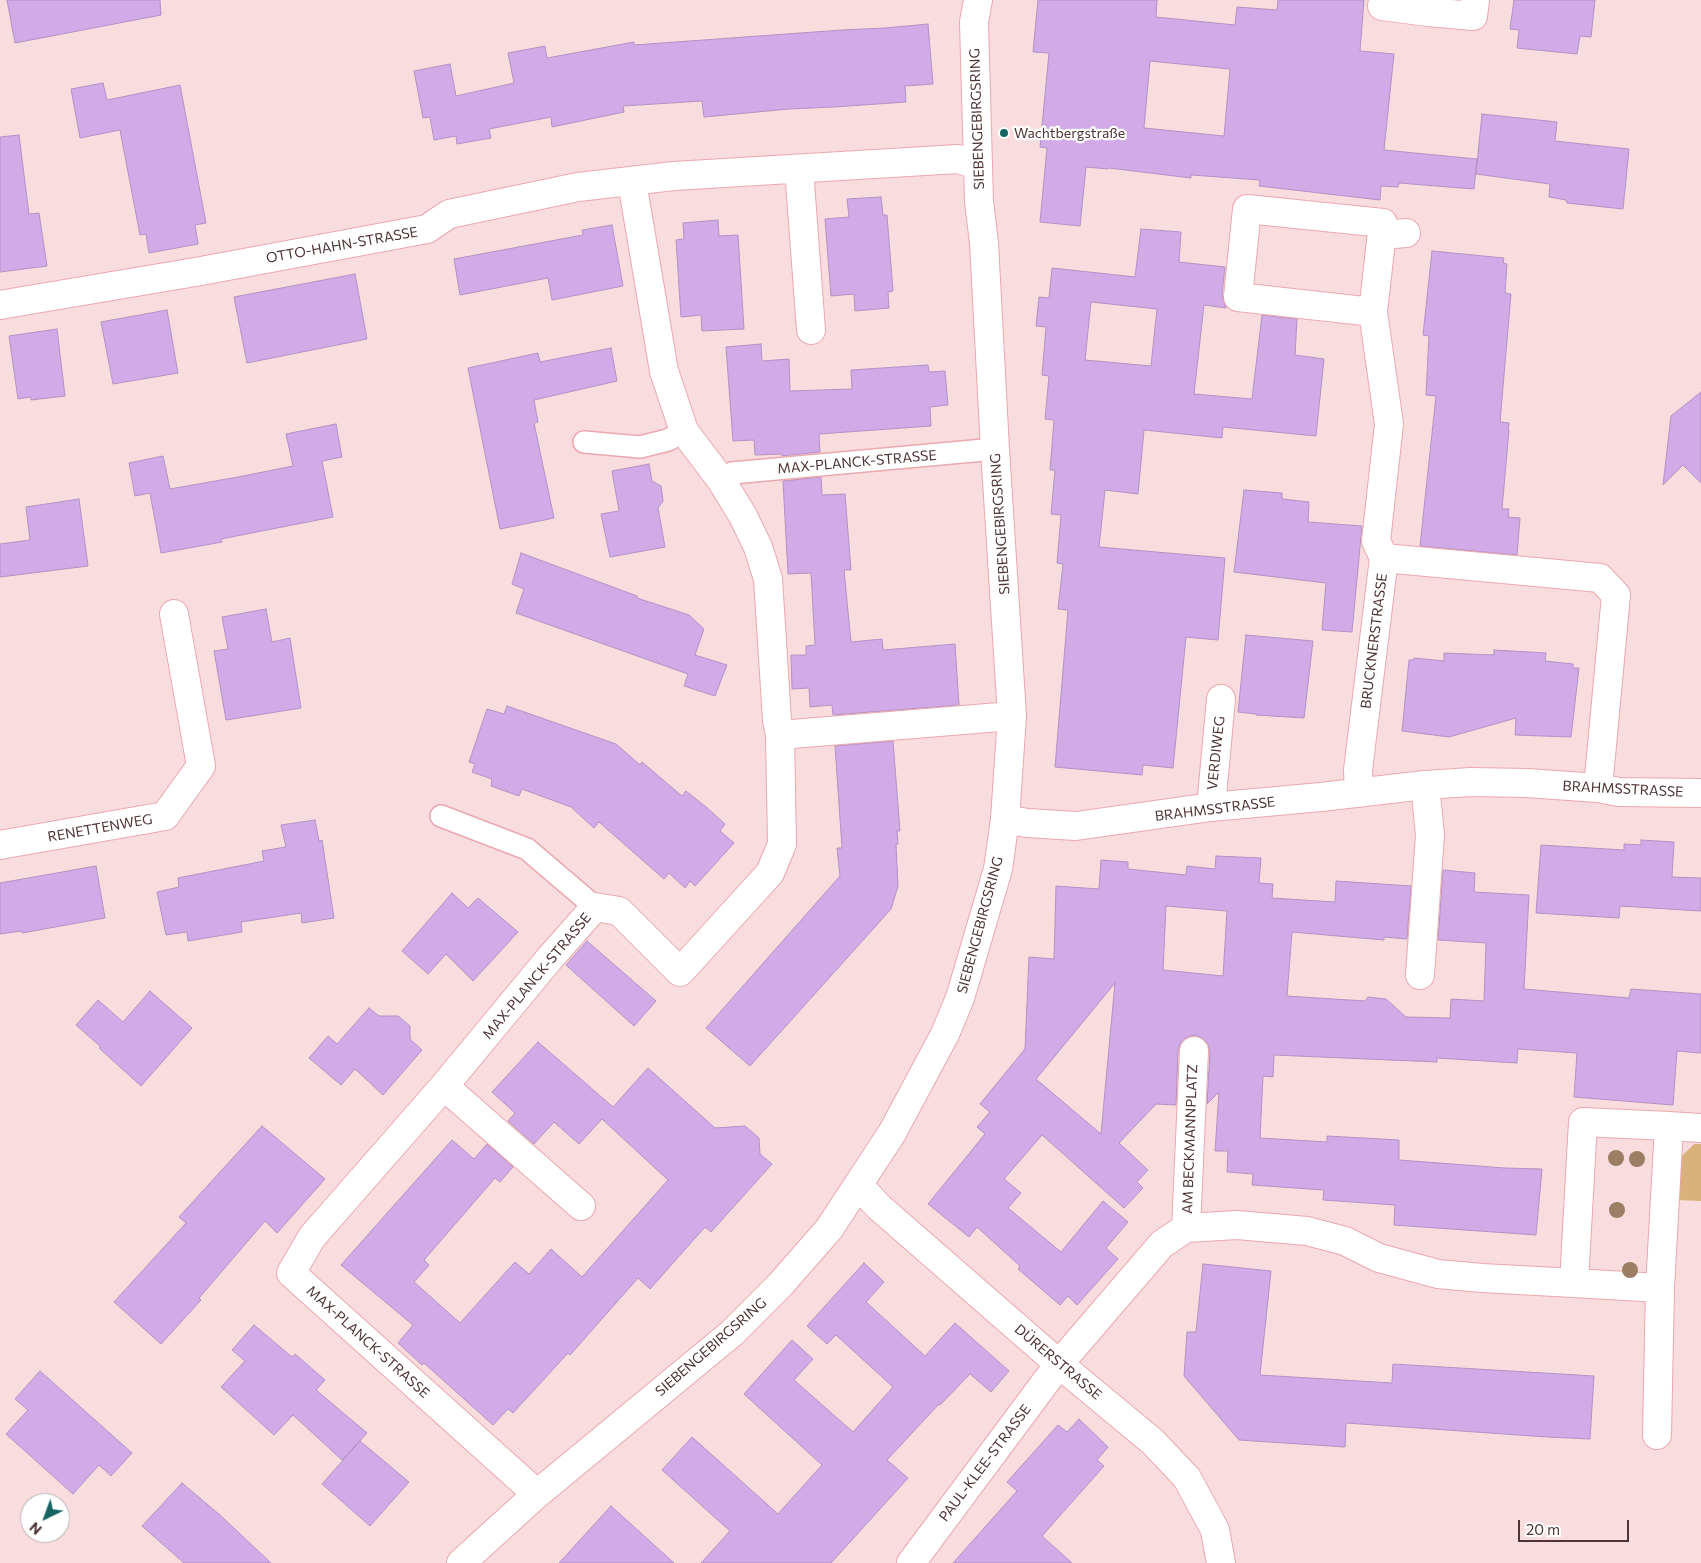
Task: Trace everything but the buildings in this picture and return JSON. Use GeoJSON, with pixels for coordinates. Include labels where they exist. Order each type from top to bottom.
{"type":"FeatureCollection","features":[{"type":"Feature","properties":{"kind":"street","name":"SIEBENGEBIRGSRING"},"geometry":{"type":"LineString","coordinates":[[461,1563],[537,1494],[732,1333],[780,1285],[829,1229],[859,1186],[892,1133],[945,1034],[960,998],[998,869],[1005,819],[1012,716],[984,243],[979,202],[974,22],[978,0]]}},
{"type":"Feature","properties":{"kind":"street"},"geometry":{"type":"LineString","coordinates":[[1383,0],[1382,6],[1473,16],[1475,0]]}},
{"type":"Feature","properties":{"kind":"street","name":"OTTO-HAHN-STRASSE"},"geometry":{"type":"LineString","coordinates":[[0,306],[427,229],[449,214],[578,187],[674,176],[958,159],[978,165]]}},
{"type":"Feature","properties":{"kind":"street"},"geometry":{"type":"LineString","coordinates":[[799,168],[811,330]]}},
{"type":"Feature","properties":{"kind":"street","name":"MAX-PLANCK-STRASSE"},"geometry":{"type":"LineString","coordinates":[[537,1494],[290,1273],[312,1237],[444,1086],[595,907],[619,912],[680,972],[770,873],[782,844],[780,735],[777,720],[768,579],[758,547],[742,516],[721,480],[684,431],[664,370],[632,182]]}},
{"type":"Feature","properties":{"kind":"street","name":"BRUCKNERSTRASSE"},"geometry":{"type":"LineString","coordinates":[[1359,793],[1358,770],[1384,558],[1376,541],[1389,424],[1373,312],[1394,234],[1383,223],[1247,209],[1238,297],[1373,312]]}},
{"type":"Feature","properties":{"kind":"street"},"geometry":{"type":"LineString","coordinates":[[1384,558],[1600,578],[1616,595],[1598,788]]}},
{"type":"Feature","properties":{"kind":"street","name":"RENETTENWEG"},"geometry":{"type":"LineString","coordinates":[[0,845],[165,816],[201,766],[174,614]]}},
{"type":"Feature","properties":{"kind":"street","name":"VERDIWEG"},"geometry":{"type":"LineString","coordinates":[[1211,808],[1221,699]]}},
{"type":"Feature","properties":{"kind":"street"},"geometry":{"type":"LineString","coordinates":[[780,735],[1012,716]]}},
{"type":"Feature","properties":{"kind":"street","name":"BRAHMSSTRASSE"},"geometry":{"type":"LineString","coordinates":[[1005,819],[1027,823],[1076,826],[1211,808],[1425,785],[1472,782],[1527,783],[1598,788],[1619,792],[1701,793]]}},
{"type":"Feature","properties":{"kind":"street"},"geometry":{"type":"LineString","coordinates":[[1420,975],[1430,835],[1425,785]]}},
{"type":"Feature","properties":{"kind":"street","name":"AM BECKMANNPLATZ"},"geometry":{"type":"LineString","coordinates":[[1186,1228],[1194,1051]]}},
{"type":"Feature","properties":{"kind":"street"},"geometry":{"type":"LineString","coordinates":[[444,1086],[581,1206]]}},
{"type":"Feature","properties":{"kind":"street"},"geometry":{"type":"LineString","coordinates":[[1574,1283],[1583,1122],[1701,1128]]}},
{"type":"Feature","properties":{"kind":"street"},"geometry":{"type":"LineString","coordinates":[[1657,1435],[1660,1288],[1669,1126]]}},
{"type":"Feature","properties":{"kind":"street","name":"DÜRERSTRASSE"},"geometry":{"type":"LineString","coordinates":[[859,1186],[880,1208],[1059,1364],[1153,1442],[1187,1478],[1215,1530],[1221,1563]]}},
{"type":"Feature","properties":{"kind":"street","name":"AM BECKMANNPLATZ"},"geometry":{"type":"LineString","coordinates":[[1059,1364],[1162,1244],[1186,1228],[1237,1225],[1307,1231],[1345,1241],[1379,1258],[1438,1274],[1660,1288]]}},
{"type":"Feature","properties":{"kind":"street","name":"PAUL-KLEE-STRASSE"},"geometry":{"type":"LineString","coordinates":[[911,1563],[1059,1364]]}},
{"type":"Feature","properties":{"kind":"lane"},"geometry":{"type":"LineString","coordinates":[[584,442],[640,446],[668,440],[684,431]]}},
{"type":"Feature","properties":{"kind":"lane","name":"MAX-PLANCK-STRASSE"},"geometry":{"type":"LineString","coordinates":[[721,480],[732,473],[995,449]]}},
{"type":"Feature","properties":{"kind":"lane"},"geometry":{"type":"LineString","coordinates":[[441,816],[527,849],[595,907]]}},
{"type":"Feature","properties":{"kind":"shaded area"},"geometry":{"type":"Polygon","coordinates":[[[1694,1144],[1701,1144],[1701,1201],[1676,1200],[1679,1159],[1694,1144]]]}},
{"type":"Feature","properties":{"kind":"place","name":"Wachtbergstraße"},"geometry":{"type":"Point","coordinates":[1004,133]}}]}
